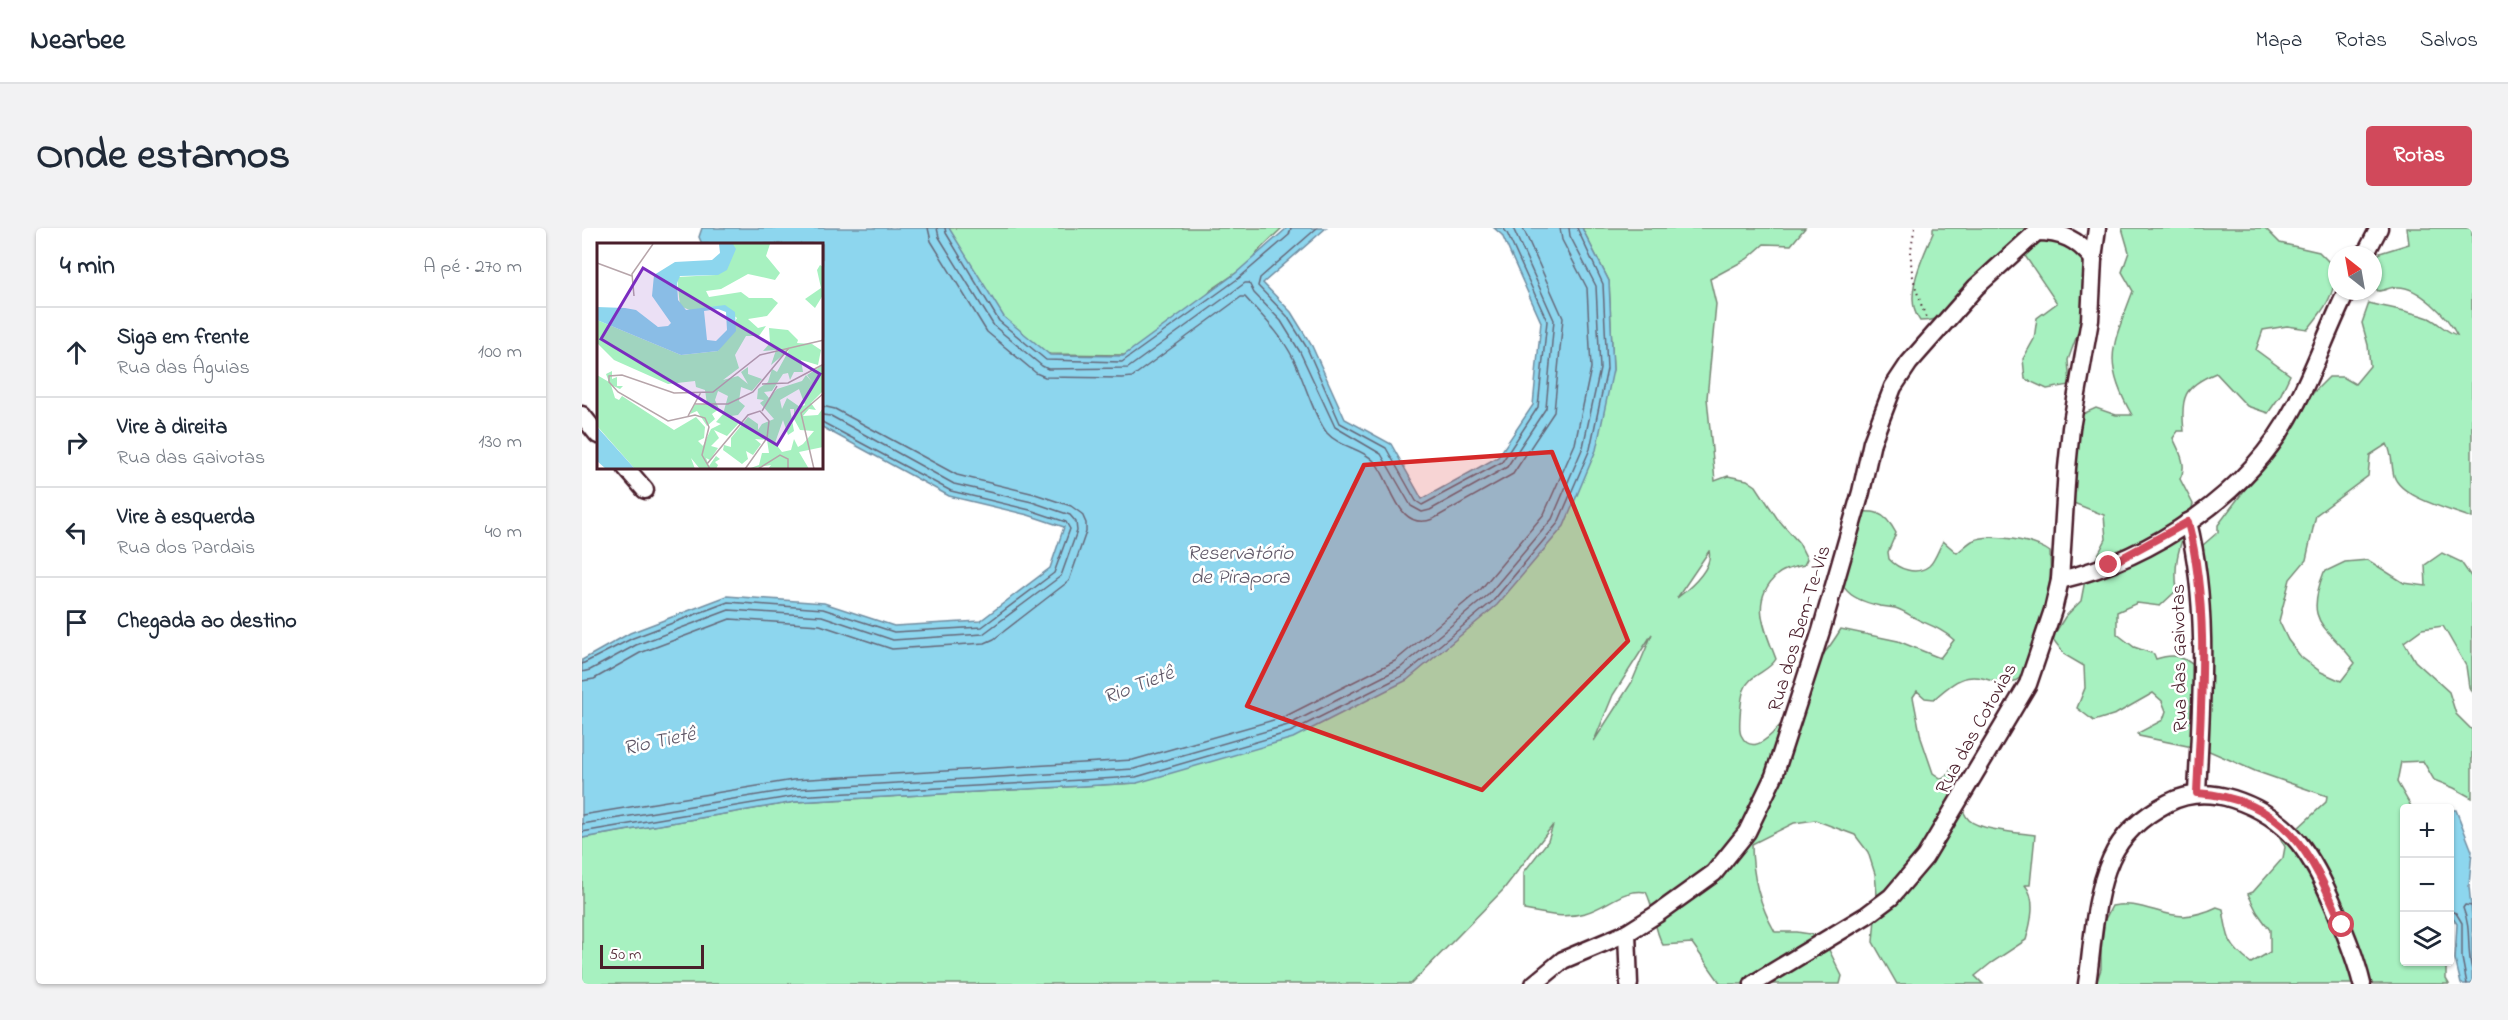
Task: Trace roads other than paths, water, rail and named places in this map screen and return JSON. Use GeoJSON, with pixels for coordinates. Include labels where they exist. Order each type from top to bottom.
{"type":"FeatureCollection","features":[{"type":"Feature","properties":{"kind":"street","name":"Rua das Cotovias"},"geometry":{"type":"LineString","coordinates":[[1753,984],[1866,915],[1891,897],[1925,857],[2028,684],[2061,580],[2071,428],[2090,320],[2097,228]]}},
{"type":"Feature","properties":{"kind":"street"},"geometry":{"type":"LineString","coordinates":[[2370,246],[2379,228]]}},
{"type":"Feature","properties":{"kind":"street"},"geometry":{"type":"LineString","coordinates":[[2039,230],[2067,236],[2078,242],[2093,259]]}},
{"type":"Feature","properties":{"kind":"street","name":"Rua dos Bem-Te-Vis"},"geometry":{"type":"LineString","coordinates":[[1534,984],[1563,960],[1627,933],[1657,914],[1714,873],[1747,832],[1774,776],[1821,632],[1872,442],[1881,413],[1893,387],[1932,335],[1976,287],[2039,230]]}},
{"type":"Feature","properties":{"kind":"street"},"geometry":{"type":"LineString","coordinates":[[2061,580],[2088,574],[2109,565],[2188,522],[2241,480],[2266,453],[2281,432],[2309,380],[2343,300]]}},
{"type":"Feature","properties":{"kind":"street"},"geometry":{"type":"LineString","coordinates":[[582,416],[597,434]]}},
{"type":"Feature","properties":{"kind":"street"},"geometry":{"type":"LineString","coordinates":[[628,470],[645,490]]}},
{"type":"Feature","properties":{"kind":"street","name":"Rua das Gaivotas"},"geometry":{"type":"LineString","coordinates":[[2188,522],[2194,546],[2200,596],[2202,674],[2197,793]]}},
{"type":"Feature","properties":{"kind":"street"},"geometry":{"type":"LineString","coordinates":[[2088,984],[2100,894],[2111,859],[2127,833],[2152,811],[2177,798],[2197,793],[2218,795],[2244,803],[2273,818],[2293,835],[2308,854],[2322,878],[2342,925],[2362,984]]}},
{"type":"Feature","properties":{"kind":"street"},"geometry":{"type":"LineString","coordinates":[[1627,933],[1629,984]]}},
{"type":"Feature","properties":{"kind":"water","name":"Reservatório de Pirapora"},"geometry":{"type":"Polygon","coordinates":[[[702,228],[949,228],[1004,317],[1050,355],[1123,356],[1236,273],[1287,228],[1326,228],[1263,283],[1291,312],[1312,346],[1345,419],[1391,444],[1422,499],[1498,457],[1533,405],[1541,322],[1502,235],[1494,228],[1582,228],[1609,281],[1613,370],[1596,450],[1564,526],[1497,605],[1407,680],[1293,738],[1137,783],[795,802],[582,838],[582,660],[630,633],[727,596],[824,603],[894,626],[980,621],[1050,568],[1064,527],[1028,515],[949,496],[824,428],[824,243],[702,243],[699,237],[702,228]]]}},
{"type":"Feature","properties":{"kind":"water"},"geometry":{"type":"Polygon","coordinates":[[[2454,810],[2456,810],[2472,851],[2469,886],[2472,917],[2472,984],[2461,984],[2455,959],[2457,924],[2454,920],[2454,810]]]}},
{"type":"Feature","properties":{"kind":"water label","name":"Rio Tietê"},"geometry":{"type":"Point","coordinates":[1138,684]}},
{"type":"Feature","properties":{"kind":"water label","name":"Rio Tietê"},"geometry":{"type":"Point","coordinates":[659,740]}}]}
